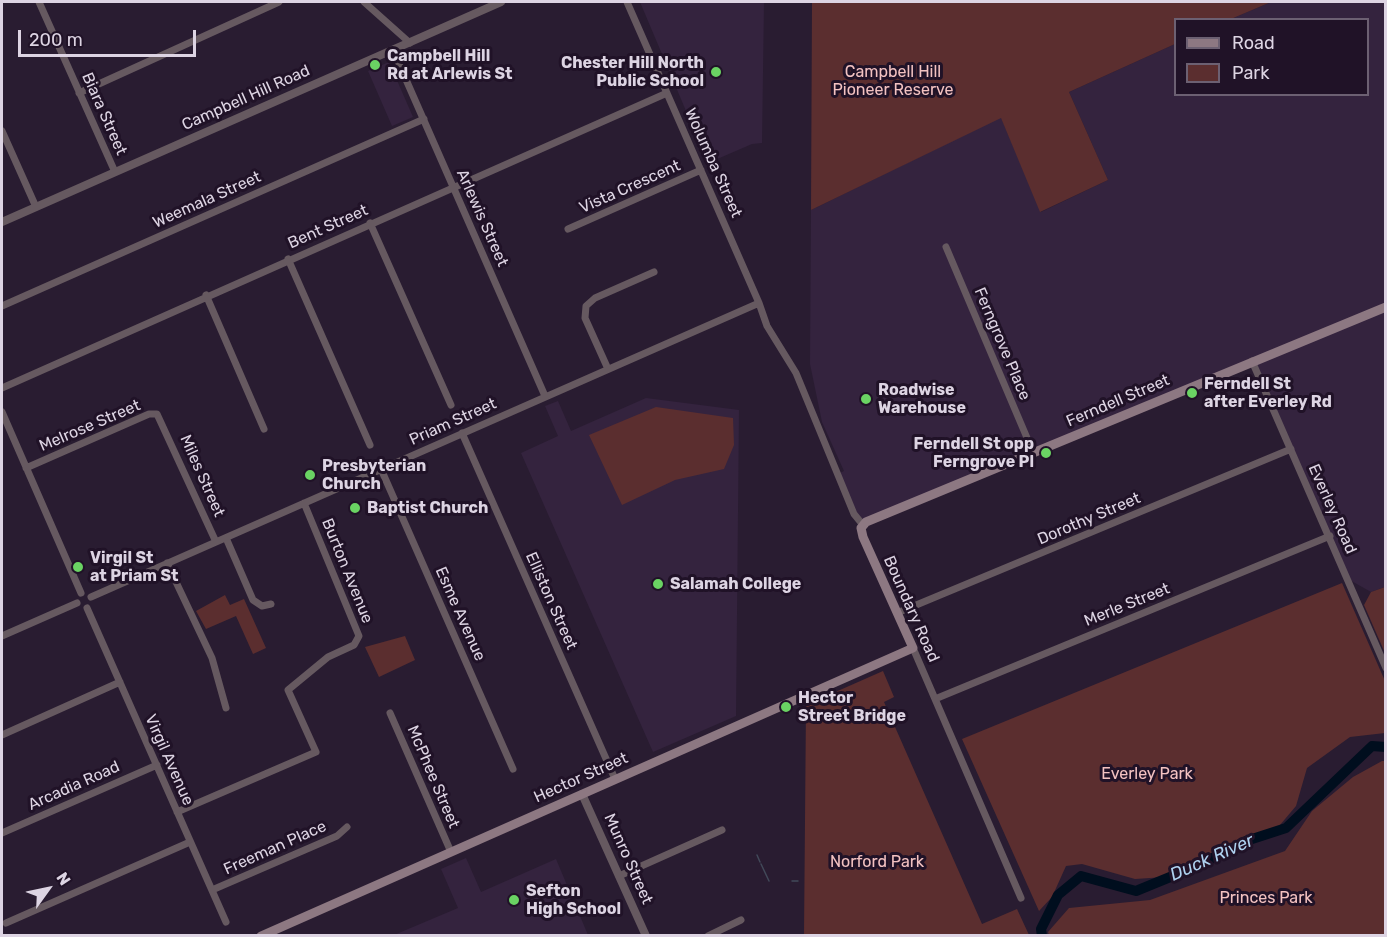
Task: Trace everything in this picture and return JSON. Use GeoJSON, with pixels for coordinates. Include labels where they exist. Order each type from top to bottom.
{"type":"FeatureCollection","features":[{"type":"Feature","properties":{"kind":"main road","name":"Ferndell Street"},"geometry":{"type":"LineString","coordinates":[[863,525],[1033,452],[1386,307]]}},
{"type":"Feature","properties":{"kind":"main road","name":"Boundary Road"},"geometry":{"type":"LineString","coordinates":[[863,525],[863,537],[913,648]]}},
{"type":"Feature","properties":{"kind":"main road","name":"Hector Street"},"geometry":{"type":"LineString","coordinates":[[261,936],[913,648]]}},
{"type":"Feature","properties":{"kind":"street","name":"Biara Street"},"geometry":{"type":"LineString","coordinates":[[39,2],[115,172]]}},
{"type":"Feature","properties":{"kind":"street"},"geometry":{"type":"LineString","coordinates":[[79,93],[279,2]]}},
{"type":"Feature","properties":{"kind":"street"},"geometry":{"type":"LineString","coordinates":[[364,2],[410,43]]}},
{"type":"Feature","properties":{"kind":"street","name":"Campbell Hill Road"},"geometry":{"type":"LineString","coordinates":[[2,222],[501,2]]}},
{"type":"Feature","properties":{"kind":"street","name":"Wolumba Street"},"geometry":{"type":"LineString","coordinates":[[627,2],[772,337]]}},
{"type":"Feature","properties":{"kind":"street","name":"Arlewis Street"},"geometry":{"type":"LineString","coordinates":[[393,50],[545,396]]}},
{"type":"Feature","properties":{"kind":"street","name":"Bent Street"},"geometry":{"type":"LineString","coordinates":[[2,388],[206,295],[668,93]]}},
{"type":"Feature","properties":{"kind":"street","name":"Weemala Street"},"geometry":{"type":"LineString","coordinates":[[2,306],[424,119]]}},
{"type":"Feature","properties":{"kind":"street"},"geometry":{"type":"LineString","coordinates":[[2,131],[36,207]]}},
{"type":"Feature","properties":{"kind":"street","name":"Vista Crescent"},"geometry":{"type":"LineString","coordinates":[[568,229],[701,171]]}},
{"type":"Feature","properties":{"kind":"street"},"geometry":{"type":"LineString","coordinates":[[370,223],[451,405]]}},
{"type":"Feature","properties":{"kind":"street","name":"Ferngrove Place"},"geometry":{"type":"LineString","coordinates":[[946,247],[1033,452]]}},
{"type":"Feature","properties":{"kind":"street"},"geometry":{"type":"LineString","coordinates":[[288,259],[369,445]]}},
{"type":"Feature","properties":{"kind":"street"},"geometry":{"type":"LineString","coordinates":[[608,369],[585,318],[586,306],[595,298],[654,272]]}},
{"type":"Feature","properties":{"kind":"street"},"geometry":{"type":"LineString","coordinates":[[206,295],[264,429]]}},
{"type":"Feature","properties":{"kind":"street","name":"Priam Street"},"geometry":{"type":"LineString","coordinates":[[92,597],[759,303]]}},
{"type":"Feature","properties":{"kind":"street","name":"Boundary Road"},"geometry":{"type":"LineString","coordinates":[[772,337],[796,373],[854,514],[863,525]]}},
{"type":"Feature","properties":{"kind":"street","name":"Everley Road"},"geometry":{"type":"LineString","coordinates":[[1252,361],[1386,668]]}},
{"type":"Feature","properties":{"kind":"street"},"geometry":{"type":"LineString","coordinates":[[2,412],[81,593]]}},
{"type":"Feature","properties":{"kind":"street","name":"Melrose Street"},"geometry":{"type":"LineString","coordinates":[[26,468],[149,414],[158,414],[163,421]]}},
{"type":"Feature","properties":{"kind":"street","name":"Miles Street"},"geometry":{"type":"LineString","coordinates":[[163,421],[216,542]]}},
{"type":"Feature","properties":{"kind":"street","name":"Elliston Street"},"geometry":{"type":"LineString","coordinates":[[462,433],[615,779]]}},
{"type":"Feature","properties":{"kind":"street","name":"Dorothy Street"},"geometry":{"type":"LineString","coordinates":[[897,613],[1291,449]]}},
{"type":"Feature","properties":{"kind":"street","name":"Esme Avenue"},"geometry":{"type":"LineString","coordinates":[[381,469],[513,769]]}},
{"type":"Feature","properties":{"kind":"street","name":"Burton Avenue"},"geometry":{"type":"LineString","coordinates":[[177,812],[316,752],[288,690],[328,657],[354,645],[359,636],[304,503]]}},
{"type":"Feature","properties":{"kind":"street","name":"Merle Street"},"geometry":{"type":"LineString","coordinates":[[934,699],[1330,537]]}},
{"type":"Feature","properties":{"kind":"street"},"geometry":{"type":"LineString","coordinates":[[225,538],[253,600],[262,606],[271,604]]}},
{"type":"Feature","properties":{"kind":"street"},"geometry":{"type":"LineString","coordinates":[[167,563],[212,658],[226,708]]}},
{"type":"Feature","properties":{"kind":"street"},"geometry":{"type":"LineString","coordinates":[[81,593],[88,593],[92,597],[92,602],[87,608],[80,608],[77,603],[77,597],[81,593]]}},
{"type":"Feature","properties":{"kind":"street"},"geometry":{"type":"LineString","coordinates":[[2,636],[77,603]]}},
{"type":"Feature","properties":{"kind":"street","name":"Virgil Avenue"},"geometry":{"type":"LineString","coordinates":[[87,608],[226,922]]}},
{"type":"Feature","properties":{"kind":"street","name":"Boundary Road"},"geometry":{"type":"LineString","coordinates":[[913,648],[1021,898]]}},
{"type":"Feature","properties":{"kind":"street"},"geometry":{"type":"LineString","coordinates":[[2,735],[120,682]]}},
{"type":"Feature","properties":{"kind":"street","name":"McPhee Street"},"geometry":{"type":"LineString","coordinates":[[390,713],[451,852]]}},
{"type":"Feature","properties":{"kind":"street","name":"Arcadia Road"},"geometry":{"type":"LineString","coordinates":[[2,833],[157,765]]}},
{"type":"Feature","properties":{"kind":"street","name":"Munro Street"},"geometry":{"type":"LineString","coordinates":[[582,794],[646,936]]}},
{"type":"Feature","properties":{"kind":"street","name":"Freeman Place"},"geometry":{"type":"LineString","coordinates":[[212,890],[337,836],[347,827]]}},
{"type":"Feature","properties":{"kind":"street"},"geometry":{"type":"LineString","coordinates":[[619,876],[722,830]]}},
{"type":"Feature","properties":{"kind":"street"},"geometry":{"type":"LineString","coordinates":[[6,923],[190,842]]}},
{"type":"Feature","properties":{"kind":"street"},"geometry":{"type":"LineString","coordinates":[[708,936],[741,920]]}},
{"type":"Feature","properties":{"kind":"shaded area","name":"Chester Hill North Public School"},"geometry":{"type":"Polygon","coordinates":[[[640,2],[764,2],[762,143],[752,144],[708,163],[640,2]]]}},
{"type":"Feature","properties":{"kind":"shaded area"},"geometry":{"type":"Polygon","coordinates":[[[1271,2],[1385,2],[1385,587],[1371,592],[1348,579],[1252,361],[863,525],[836,475],[844,471],[822,422],[810,364],[811,210],[1001,117],[1041,212],[1108,180],[1069,92],[1174,44],[1174,96],[1369,96],[1369,18],[1233,18],[1271,2]]]}},
{"type":"Feature","properties":{"kind":"shaded area"},"geometry":{"type":"Polygon","coordinates":[[[389,62],[413,117],[392,126],[368,71],[389,62]]]}},
{"type":"Feature","properties":{"kind":"shaded area","name":"Salamah College"},"geometry":{"type":"Polygon","coordinates":[[[646,398],[739,410],[736,716],[653,752],[521,453],[558,436],[545,406],[558,401],[571,431],[646,398]]]}},
{"type":"Feature","properties":{"kind":"shaded area","name":"Sefton High School"},"geometry":{"type":"Polygon","coordinates":[[[466,858],[481,892],[556,859],[588,935],[394,935],[458,908],[441,869],[466,858]]]}},
{"type":"Feature","properties":{"kind":"green space","name":"Campbell Hill Pioneer Reserve"},"geometry":{"type":"Polygon","coordinates":[[[812,2],[1271,2],[1233,18],[1174,18],[1174,44],[1069,92],[1108,180],[1040,212],[1001,118],[811,210],[812,2]]]}},
{"type":"Feature","properties":{"kind":"green space"},"geometry":{"type":"Polygon","coordinates":[[[656,407],[733,418],[734,445],[724,469],[675,480],[622,505],[589,435],[656,407]]]}},
{"type":"Feature","properties":{"kind":"green space","name":"Everley Park"},"geometry":{"type":"Polygon","coordinates":[[[1342,583],[1385,681],[1385,733],[1350,737],[1307,768],[1296,806],[1269,838],[1235,844],[1204,864],[1201,861],[1180,876],[1135,879],[1082,864],[1066,866],[1052,897],[1039,911],[962,739],[1342,583]]]}},
{"type":"Feature","properties":{"kind":"green space"},"geometry":{"type":"Polygon","coordinates":[[[1385,587],[1385,653],[1364,605],[1371,592],[1385,587]]]}},
{"type":"Feature","properties":{"kind":"green space"},"geometry":{"type":"Polygon","coordinates":[[[225,595],[230,605],[244,599],[266,648],[253,654],[236,616],[206,629],[196,611],[225,595]]]}},
{"type":"Feature","properties":{"kind":"green space"},"geometry":{"type":"Polygon","coordinates":[[[405,636],[415,660],[379,677],[365,647],[405,636]]]}},
{"type":"Feature","properties":{"kind":"green space","name":"Norford Park"},"geometry":{"type":"Polygon","coordinates":[[[883,671],[894,697],[884,702],[982,924],[1017,909],[1029,935],[804,935],[806,705],[883,671]]]}},
{"type":"Feature","properties":{"kind":"green space","name":"Princes Park"},"geometry":{"type":"Polygon","coordinates":[[[1386,761],[1385,934],[1049,935],[1048,932],[1069,908],[1150,900],[1285,851],[1312,811],[1353,777],[1386,761]]]}},
{"type":"Feature","properties":{"kind":"waterway","name":"Duck River"},"geometry":{"type":"LineString","coordinates":[[1042,936],[1041,929],[1058,895],[1081,876],[1136,891],[1197,866],[1246,841],[1286,828],[1372,746],[1386,747]]}},
{"type":"Feature","properties":{"kind":"waterway"},"geometry":{"type":"LineString","coordinates":[[757,855],[760,862]]}},
{"type":"Feature","properties":{"kind":"waterway"},"geometry":{"type":"LineString","coordinates":[[761,864],[769,881]]}},
{"type":"Feature","properties":{"kind":"waterway"},"geometry":{"type":"LineString","coordinates":[[792,881],[798,881]]}},
{"type":"Feature","properties":{"kind":"place","name":"Campbell Hill Rd at Arlewis St"},"geometry":{"type":"Point","coordinates":[375,65]}},
{"type":"Feature","properties":{"kind":"place","name":"Chester Hill North Public School"},"geometry":{"type":"Point","coordinates":[716,72]}},
{"type":"Feature","properties":{"kind":"place","name":"Ferndell St after Everley Rd"},"geometry":{"type":"Point","coordinates":[1192,393]}},
{"type":"Feature","properties":{"kind":"place","name":"Roadwise Warehouse"},"geometry":{"type":"Point","coordinates":[866,399]}},
{"type":"Feature","properties":{"kind":"place","name":"Ferndell St opp Ferngrove Pl"},"geometry":{"type":"Point","coordinates":[1046,453]}},
{"type":"Feature","properties":{"kind":"place","name":"Presbyterian Church"},"geometry":{"type":"Point","coordinates":[310,475]}},
{"type":"Feature","properties":{"kind":"place","name":"Baptist Church"},"geometry":{"type":"Point","coordinates":[355,508]}},
{"type":"Feature","properties":{"kind":"place","name":"Virgil St at Priam St"},"geometry":{"type":"Point","coordinates":[78,567]}},
{"type":"Feature","properties":{"kind":"place","name":"Salamah College"},"geometry":{"type":"Point","coordinates":[658,584]}},
{"type":"Feature","properties":{"kind":"place","name":"Hector Street Bridge"},"geometry":{"type":"Point","coordinates":[786,707]}},
{"type":"Feature","properties":{"kind":"place","name":"Sefton High School"},"geometry":{"type":"Point","coordinates":[514,900]}}]}
